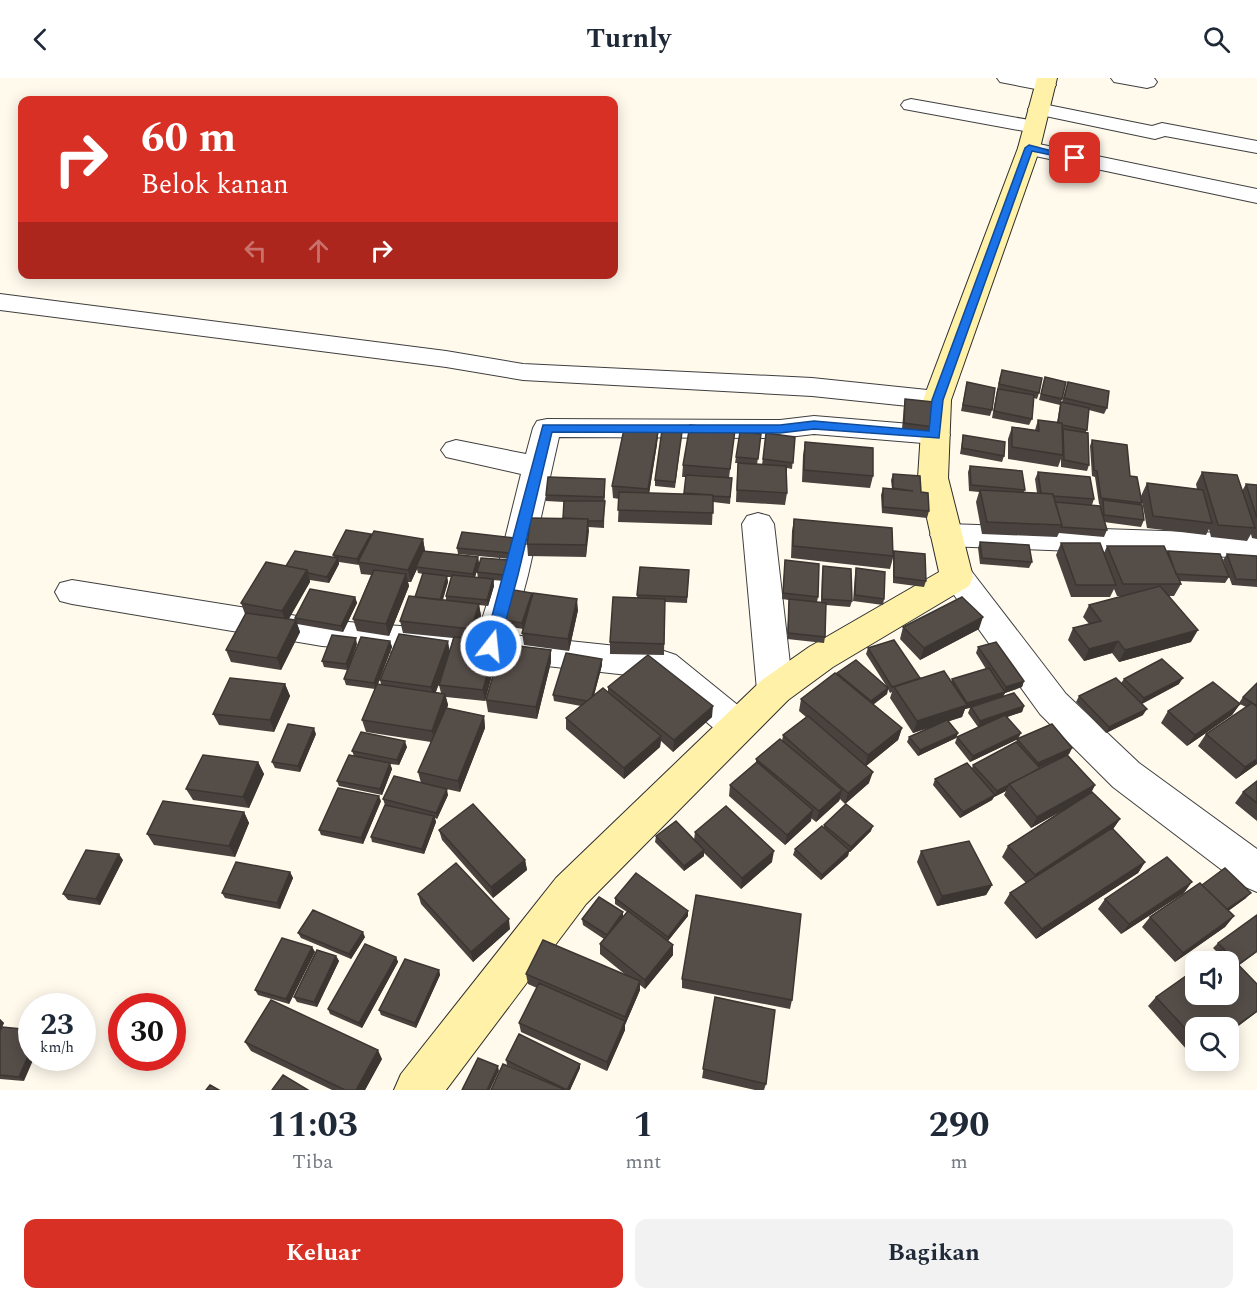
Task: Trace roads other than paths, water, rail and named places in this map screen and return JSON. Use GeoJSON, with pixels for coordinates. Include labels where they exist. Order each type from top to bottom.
{"type":"FeatureCollection","features":[{"type":"Feature","properties":{"kind":"street"},"geometry":{"type":"LineString","coordinates":[[1007,78],[1046,81],[1034,128],[937,400],[933,478],[957,577],[1053,704],[1126,775],[1257,873]]}},
{"type":"Feature","properties":{"kind":"street"},"geometry":{"type":"LineString","coordinates":[[1121,78],[1147,82]]}},
{"type":"Feature","properties":{"kind":"street"},"geometry":{"type":"LineString","coordinates":[[911,105],[1034,128],[1244,196]]}},
{"type":"Feature","properties":{"kind":"street"},"geometry":{"type":"LineString","coordinates":[[1034,128],[1155,133],[1162,129],[1257,147]]}},
{"type":"Feature","properties":{"kind":"street"},"geometry":{"type":"LineString","coordinates":[[0,302],[434,357],[523,372],[812,387],[937,400]]}},
{"type":"Feature","properties":{"kind":"street"},"geometry":{"type":"LineString","coordinates":[[491,646],[547,428],[780,429],[814,425],[935,435]]}},
{"type":"Feature","properties":{"kind":"street"},"geometry":{"type":"LineString","coordinates":[[456,450],[538,467]]}},
{"type":"Feature","properties":{"kind":"street"},"geometry":{"type":"LineString","coordinates":[[758,524],[775,690]]}},
{"type":"Feature","properties":{"kind":"street"},"geometry":{"type":"LineString","coordinates":[[946,535],[1257,546]]}},
{"type":"Feature","properties":{"kind":"street"},"geometry":{"type":"LineString","coordinates":[[417,1090],[571,891],[737,726],[775,690],[830,652],[957,577]]}},
{"type":"Feature","properties":{"kind":"street"},"geometry":{"type":"LineString","coordinates":[[72,592],[322,633],[491,646],[664,665],[737,726]]}}]}
